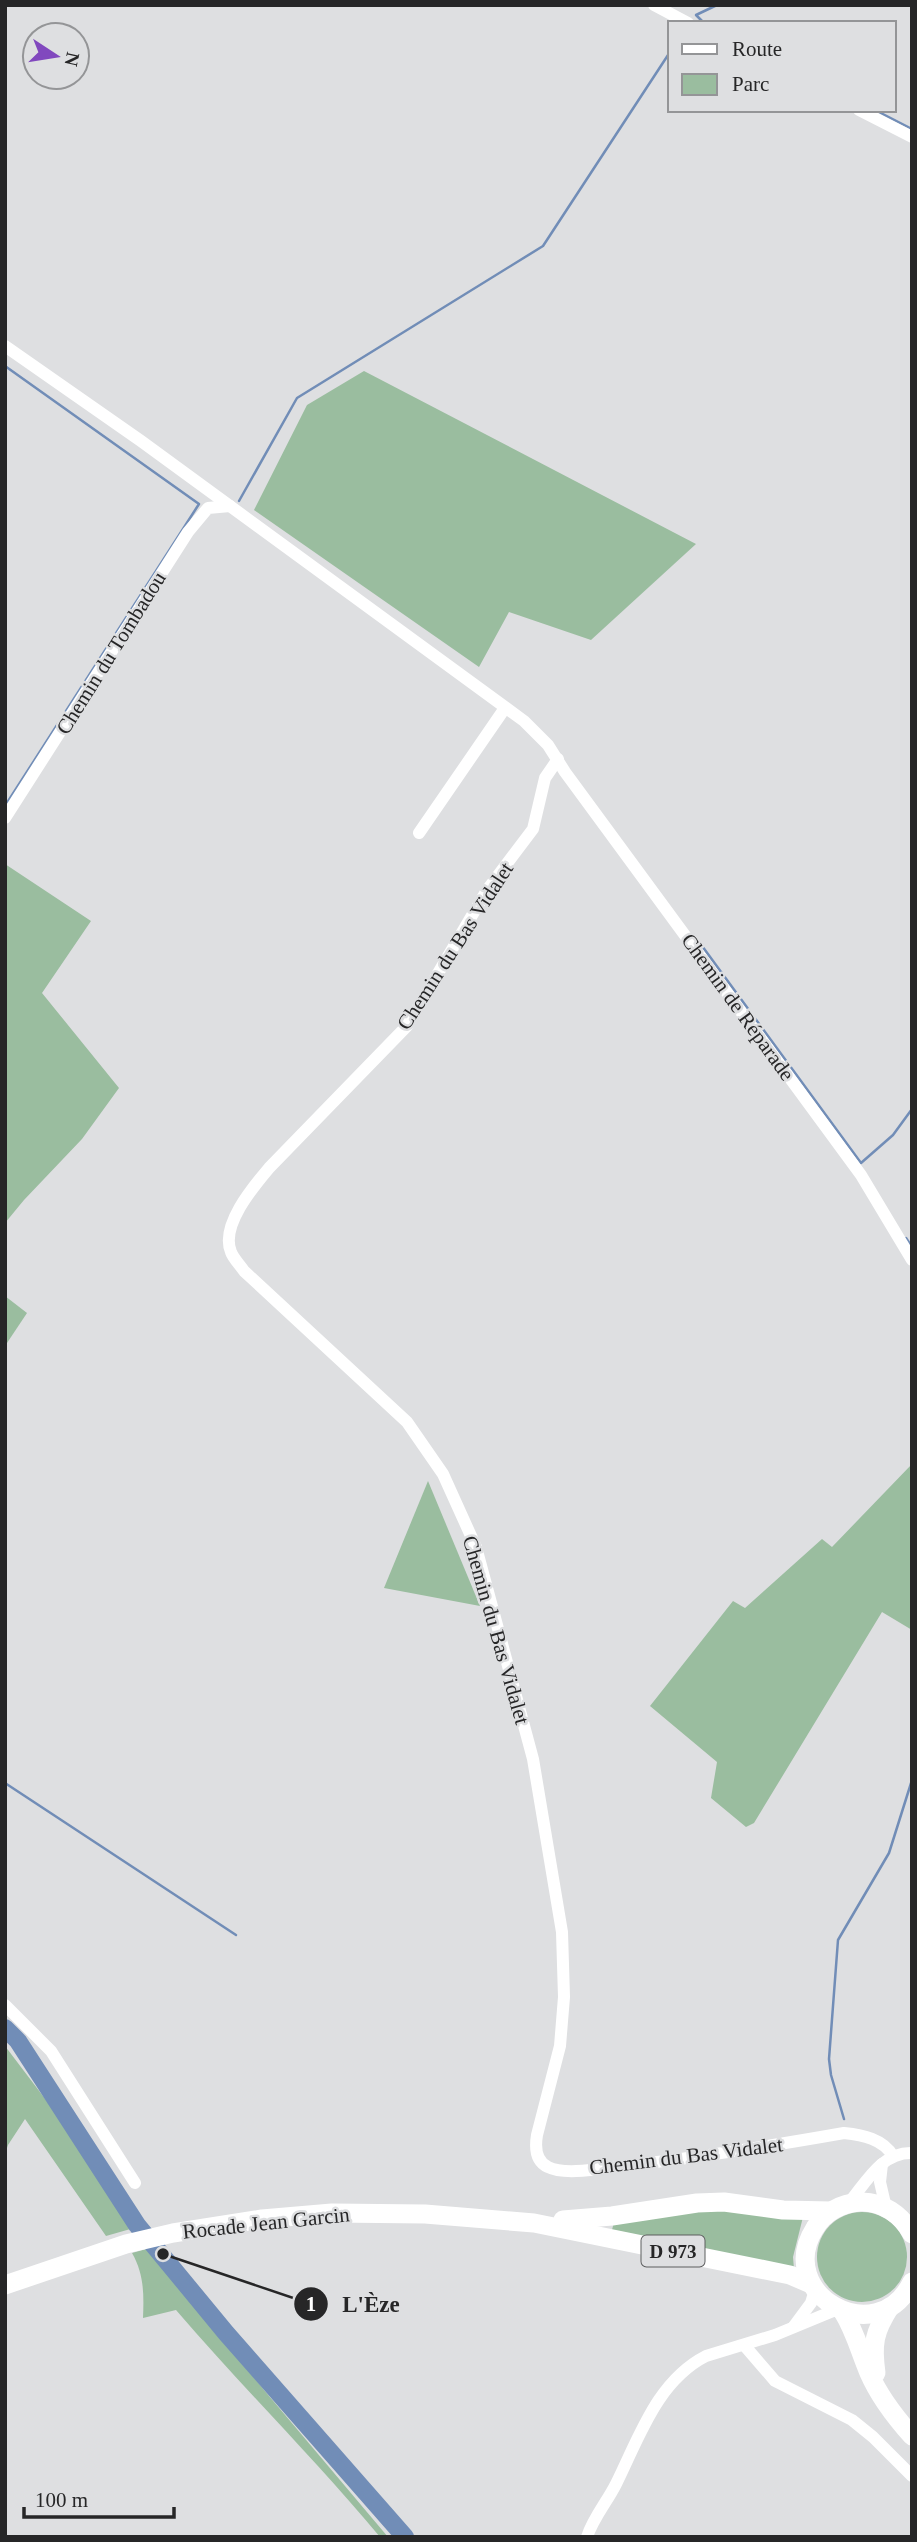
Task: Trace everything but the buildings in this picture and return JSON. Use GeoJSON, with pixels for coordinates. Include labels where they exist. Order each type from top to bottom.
{"type":"FeatureCollection","features":[{"type":"Feature","properties":{"kind":"main road","name":"Rocade Jean Garcin"},"geometry":{"type":"LineString","coordinates":[[5,2285],[87,2256],[173,2233],[262,2219],[332,2213],[534,2222],[612,2216],[697,2203],[724,2202],[783,2210],[840,2207],[861,2202],[899,2215]]}},
{"type":"Feature","properties":{"kind":"main road"},"geometry":{"type":"LineString","coordinates":[[840,2207],[819,2221],[810,2235],[806,2268],[813,2287],[825,2301],[840,2311],[853,2328],[870,2376],[886,2405],[912,2436]]}},
{"type":"Feature","properties":{"kind":"main road"},"geometry":{"type":"LineString","coordinates":[[899,2215],[912,2234]]}},
{"type":"Feature","properties":{"kind":"main road","name":"Rocade Jean Garcin"},"geometry":{"type":"LineString","coordinates":[[534,2222],[790,2275],[813,2287]]}},
{"type":"Feature","properties":{"kind":"main road"},"geometry":{"type":"LineString","coordinates":[[878,2388],[873,2352],[875,2334],[912,2283]]}},
{"type":"Feature","properties":{"kind":"main road"},"geometry":{"type":"LineString","coordinates":[[840,2311],[867,2314],[900,2301]]}},
{"type":"Feature","properties":{"kind":"street"},"geometry":{"type":"LineString","coordinates":[[654,5],[684,21]]}},
{"type":"Feature","properties":{"kind":"street"},"geometry":{"type":"LineString","coordinates":[[863,112],[912,137]]}},
{"type":"Feature","properties":{"kind":"street","name":"Chemin de Réparade"},"geometry":{"type":"LineString","coordinates":[[5,346],[141,441],[505,708],[548,745],[861,1175],[912,1260]]}},
{"type":"Feature","properties":{"kind":"street","name":"Chemin du Tombadou"},"geometry":{"type":"LineString","coordinates":[[5,818],[188,532],[208,508],[230,506]]}},
{"type":"Feature","properties":{"kind":"street"},"geometry":{"type":"LineString","coordinates":[[419,834],[505,708]]}},
{"type":"Feature","properties":{"kind":"street","name":"Chemin du Bas Vidalet"},"geometry":{"type":"LineString","coordinates":[[558,759],[545,778],[533,829],[487,890],[407,1026],[269,1168],[251,1190],[228,1231],[231,1252],[244,1271],[407,1422],[443,1474],[476,1547],[533,1759],[562,1932],[562,2027],[557,2059],[535,2147],[540,2160],[549,2168],[558,2170],[602,2168],[714,2156],[844,2133],[876,2140],[889,2149],[893,2156]]}},
{"type":"Feature","properties":{"kind":"street"},"geometry":{"type":"LineString","coordinates":[[5,2004],[51,2052],[135,2183]]}},
{"type":"Feature","properties":{"kind":"street"},"geometry":{"type":"LineString","coordinates":[[840,2207],[882,2164],[893,2156],[912,2153]]}},
{"type":"Feature","properties":{"kind":"street"},"geometry":{"type":"LineString","coordinates":[[882,2164],[880,2182],[899,2215]]}},
{"type":"Feature","properties":{"kind":"street"},"geometry":{"type":"LineString","coordinates":[[793,2327],[811,2303],[813,2287]]}},
{"type":"Feature","properties":{"kind":"street"},"geometry":{"type":"LineString","coordinates":[[587,2537],[616,2485],[643,2426],[668,2385],[695,2361],[706,2356],[840,2311]]}},
{"type":"Feature","properties":{"kind":"street"},"geometry":{"type":"LineString","coordinates":[[744,2345],[775,2381],[852,2420],[912,2476]]}},
{"type":"Feature","properties":{"kind":"green space"},"geometry":{"type":"Polygon","coordinates":[[[364,371],[696,544],[591,640],[509,612],[479,667],[254,510],[307,405],[364,371]]]}},
{"type":"Feature","properties":{"kind":"green space"},"geometry":{"type":"Polygon","coordinates":[[[5,864],[91,921],[42,993],[119,1088],[82,1139],[5,1223],[5,864]]]}},
{"type":"Feature","properties":{"kind":"green space"},"geometry":{"type":"Polygon","coordinates":[[[5,1296],[27,1313],[5,1346],[5,1296]]]}},
{"type":"Feature","properties":{"kind":"green space"},"geometry":{"type":"Polygon","coordinates":[[[912,1464],[912,1630],[882,1612],[754,1823],[746,1827],[711,1798],[717,1762],[650,1706],[733,1601],[745,1608],[822,1539],[832,1547],[912,1464]]]}},
{"type":"Feature","properties":{"kind":"green space"},"geometry":{"type":"Polygon","coordinates":[[[428,1481],[480,1606],[384,1588],[428,1481]]]}},
{"type":"Feature","properties":{"kind":"green space"},"geometry":{"type":"Polygon","coordinates":[[[5,2046],[68,2129],[134,2228],[106,2236],[25,2119],[5,2154],[5,2046]]]}},
{"type":"Feature","properties":{"kind":"green space"},"geometry":{"type":"Polygon","coordinates":[[[720,2209],[803,2217],[793,2257],[794,2269],[612,2230],[614,2222],[720,2209]]]}},
{"type":"Feature","properties":{"kind":"green space"},"geometry":{"type":"Polygon","coordinates":[[[862,2212],[879,2216],[894,2225],[903,2240],[907,2257],[903,2274],[894,2289],[879,2298],[862,2302],[845,2298],[830,2289],[821,2274],[817,2257],[821,2240],[830,2225],[845,2216],[862,2212]]]}},
{"type":"Feature","properties":{"kind":"green space"},"geometry":{"type":"Polygon","coordinates":[[[150,2248],[264,2390],[388,2537],[380,2537],[176,2310],[143,2318],[142,2284],[132,2253],[150,2248]]]}},
{"type":"Feature","properties":{"kind":"waterway"},"geometry":{"type":"LineString","coordinates":[[702,21],[696,15],[717,5]]}},
{"type":"Feature","properties":{"kind":"waterway"},"geometry":{"type":"LineString","coordinates":[[239,501],[297,398],[543,246],[668,55]]}},
{"type":"Feature","properties":{"kind":"waterway"},"geometry":{"type":"LineString","coordinates":[[879,112],[912,129]]}},
{"type":"Feature","properties":{"kind":"waterway"},"geometry":{"type":"LineString","coordinates":[[5,366],[199,504],[5,806]]}},
{"type":"Feature","properties":{"kind":"waterway"},"geometry":{"type":"LineString","coordinates":[[694,935],[861,1163],[893,1135],[912,1109]]}},
{"type":"Feature","properties":{"kind":"waterway"},"geometry":{"type":"LineString","coordinates":[[906,1238],[912,1247]]}},
{"type":"Feature","properties":{"kind":"waterway"},"geometry":{"type":"LineString","coordinates":[[844,2119],[829,2059],[838,1940],[889,1853],[912,1780]]}},
{"type":"Feature","properties":{"kind":"waterway"},"geometry":{"type":"LineString","coordinates":[[5,1783],[236,1935]]}},
{"type":"Feature","properties":{"kind":"waterway"},"geometry":{"type":"LineString","coordinates":[[5,2028],[18,2041],[137,2225],[226,2333],[405,2537]]}},
{"type":"Feature","properties":{"kind":"place","name":"L'Èze"},"geometry":{"type":"Point","coordinates":[163,2254]}}]}
